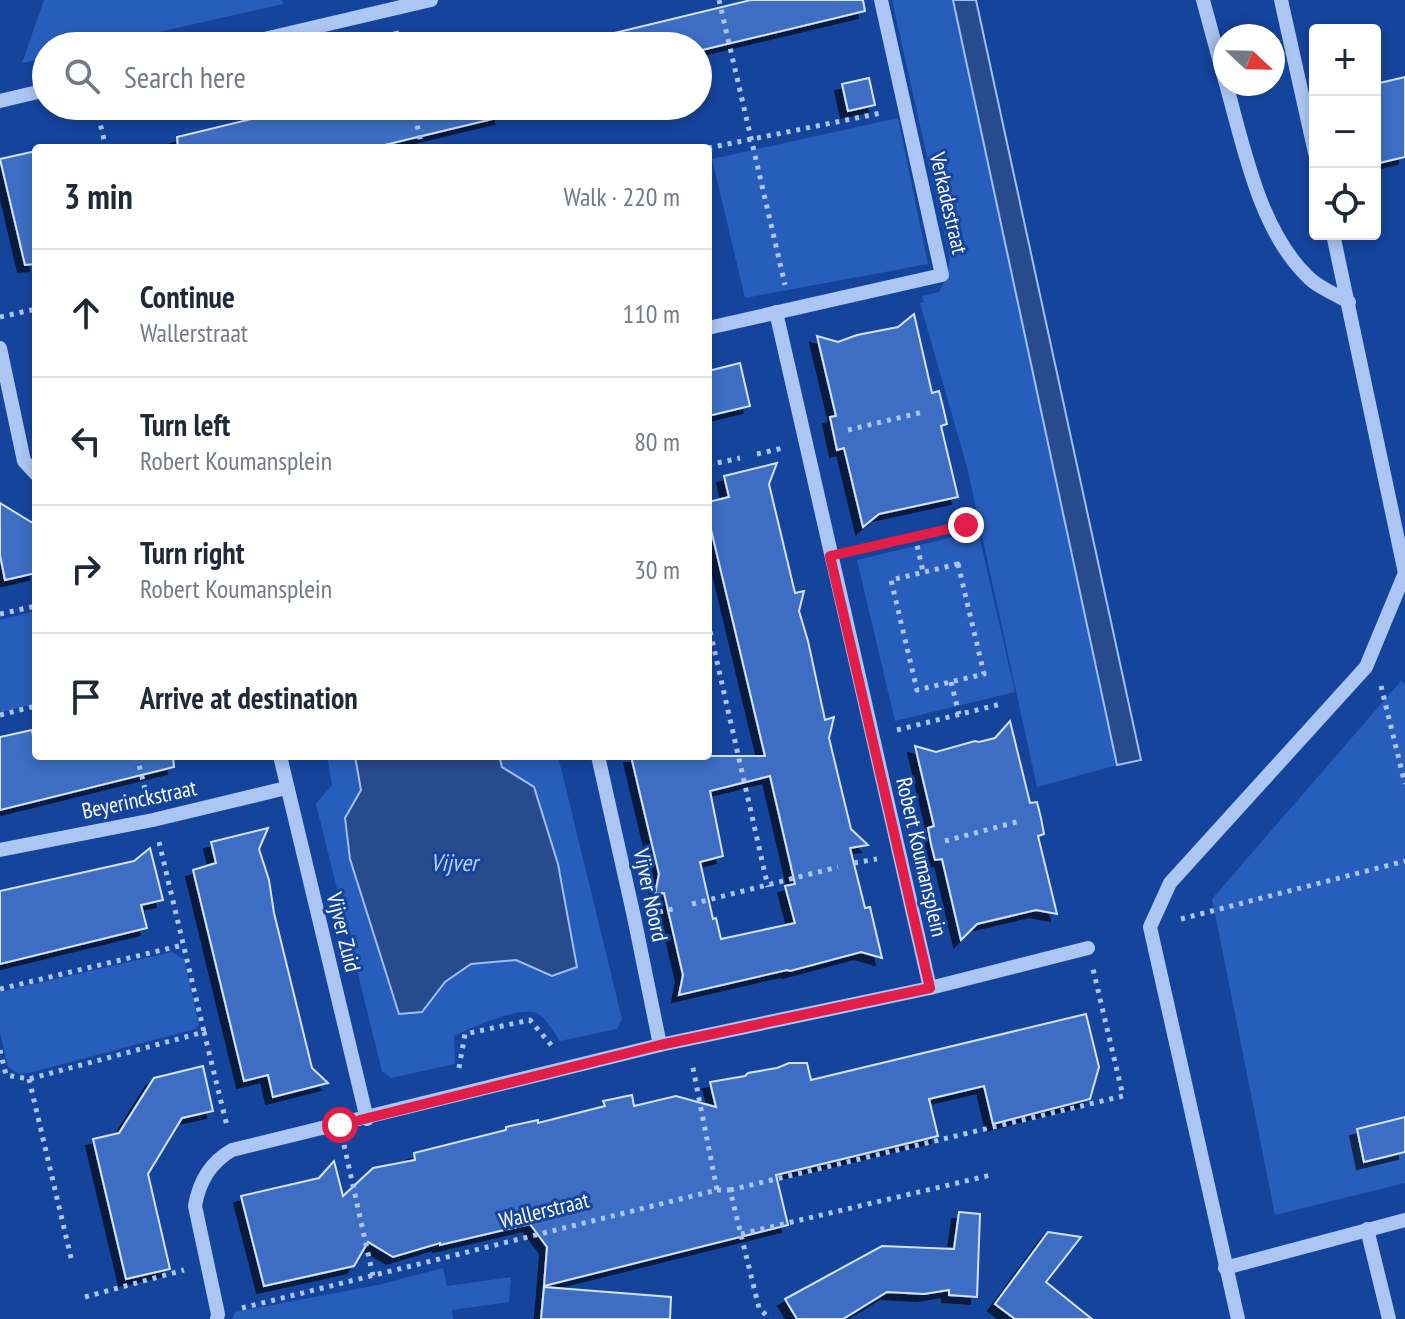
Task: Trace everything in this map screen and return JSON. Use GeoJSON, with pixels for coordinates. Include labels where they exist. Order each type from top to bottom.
{"type":"FeatureCollection","features":[{"type":"Feature","properties":{"kind":"street"},"geometry":{"type":"LineString","coordinates":[[294,32],[431,0]]}},
{"type":"Feature","properties":{"kind":"street","name":"Verkadestraat"},"geometry":{"type":"LineString","coordinates":[[712,327],[942,275],[881,0]]}},
{"type":"Feature","properties":{"kind":"street"},"geometry":{"type":"LineString","coordinates":[[1203,0],[1213,37]]}},
{"type":"Feature","properties":{"kind":"street"},"geometry":{"type":"LineString","coordinates":[[1281,0],[1309,126]]}},
{"type":"Feature","properties":{"kind":"street"},"geometry":{"type":"LineString","coordinates":[[0,101],[32,93]]}},
{"type":"Feature","properties":{"kind":"street"},"geometry":{"type":"LineString","coordinates":[[1229,96],[1274,234],[1308,278],[1349,302]]}},
{"type":"Feature","properties":{"kind":"street"},"geometry":{"type":"LineString","coordinates":[[1238,1319],[1150,927],[1170,883],[1366,667],[1405,573],[1334,240]]}},
{"type":"Feature","properties":{"kind":"street","name":"Robert Koumansplein"},"geometry":{"type":"LineString","coordinates":[[783,311],[830,556],[930,988]]}},
{"type":"Feature","properties":{"kind":"street"},"geometry":{"type":"LineString","coordinates":[[0,348],[24,461],[32,470]]}},
{"type":"Feature","properties":{"kind":"street","name":"Vijver Zuid"},"geometry":{"type":"LineString","coordinates":[[281,760],[367,1119]]}},
{"type":"Feature","properties":{"kind":"street","name":"Vijver Noord"},"geometry":{"type":"LineString","coordinates":[[599,760],[660,1045]]}},
{"type":"Feature","properties":{"kind":"street","name":"Beyerinckstraat"},"geometry":{"type":"LineString","coordinates":[[0,850],[153,820],[286,788]]}},
{"type":"Feature","properties":{"kind":"street"},"geometry":{"type":"LineString","coordinates":[[217,1316],[195,1206],[198,1192],[216,1159],[232,1150],[660,1045],[930,988],[1088,948]]}},
{"type":"Feature","properties":{"kind":"street"},"geometry":{"type":"LineString","coordinates":[[1225,1268],[1405,1220]]}},
{"type":"Feature","properties":{"kind":"street"},"geometry":{"type":"LineString","coordinates":[[1367,1229],[1389,1319]]}},
{"type":"Feature","properties":{"kind":"path"},"geometry":{"type":"LineString","coordinates":[[719,0],[751,138],[783,311]]}},
{"type":"Feature","properties":{"kind":"path"},"geometry":{"type":"LineString","coordinates":[[712,147],[905,108]]}},
{"type":"Feature","properties":{"kind":"path"},"geometry":{"type":"LineString","coordinates":[[99,120],[105,144]]}},
{"type":"Feature","properties":{"kind":"path"},"geometry":{"type":"LineString","coordinates":[[416,120],[421,144]]}},
{"type":"Feature","properties":{"kind":"path"},"geometry":{"type":"LineString","coordinates":[[0,317],[32,310]]}},
{"type":"Feature","properties":{"kind":"path"},"geometry":{"type":"LineString","coordinates":[[848,430],[923,412]]}},
{"type":"Feature","properties":{"kind":"path"},"geometry":{"type":"LineString","coordinates":[[712,464],[740,458]]}},
{"type":"Feature","properties":{"kind":"path"},"geometry":{"type":"LineString","coordinates":[[830,556],[966,525]]}},
{"type":"Feature","properties":{"kind":"path"},"geometry":{"type":"LineString","coordinates":[[915,536],[923,572]]}},
{"type":"Feature","properties":{"kind":"path"},"geometry":{"type":"LineString","coordinates":[[958,564],[984,674],[951,682],[917,690],[891,580],[958,564]]}},
{"type":"Feature","properties":{"kind":"path"},"geometry":{"type":"LineString","coordinates":[[0,614],[32,607]]}},
{"type":"Feature","properties":{"kind":"path"},"geometry":{"type":"LineString","coordinates":[[712,640],[768,887]]}},
{"type":"Feature","properties":{"kind":"path"},"geometry":{"type":"LineString","coordinates":[[1373,650],[1405,784]]}},
{"type":"Feature","properties":{"kind":"path"},"geometry":{"type":"LineString","coordinates":[[951,682],[959,714]]}},
{"type":"Feature","properties":{"kind":"path"},"geometry":{"type":"LineString","coordinates":[[872,736],[1001,704]]}},
{"type":"Feature","properties":{"kind":"path"},"geometry":{"type":"LineString","coordinates":[[0,715],[32,707]]}},
{"type":"Feature","properties":{"kind":"path"},"geometry":{"type":"LineString","coordinates":[[138,760],[171,886],[232,1150]]}},
{"type":"Feature","properties":{"kind":"path"},"geometry":{"type":"LineString","coordinates":[[945,841],[1020,821]]}},
{"type":"Feature","properties":{"kind":"path"},"geometry":{"type":"LineString","coordinates":[[1150,927],[1405,861]]}},
{"type":"Feature","properties":{"kind":"path"},"geometry":{"type":"LineString","coordinates":[[692,904],[838,867]]}},
{"type":"Feature","properties":{"kind":"path"},"geometry":{"type":"LineString","coordinates":[[0,989],[183,945]]}},
{"type":"Feature","properties":{"kind":"path","name":"Wallerstraat"},"geometry":{"type":"LineString","coordinates":[[217,1316],[717,1190],[730,1190],[1123,1096],[1088,948]]}},
{"type":"Feature","properties":{"kind":"path"},"geometry":{"type":"LineString","coordinates":[[459,1071],[465,1034],[530,1020],[553,1047]]}},
{"type":"Feature","properties":{"kind":"path"},"geometry":{"type":"LineString","coordinates":[[0,1050],[6,1075],[29,1079],[204,1032]]}},
{"type":"Feature","properties":{"kind":"path"},"geometry":{"type":"LineString","coordinates":[[660,1045],[691,1060],[717,1190]]}},
{"type":"Feature","properties":{"kind":"path"},"geometry":{"type":"LineString","coordinates":[[29,1079],[72,1262]]}},
{"type":"Feature","properties":{"kind":"path"},"geometry":{"type":"LineString","coordinates":[[340,1125],[373,1276]]}},
{"type":"Feature","properties":{"kind":"path"},"geometry":{"type":"LineString","coordinates":[[741,1234],[991,1175]]}},
{"type":"Feature","properties":{"kind":"path"},"geometry":{"type":"LineString","coordinates":[[730,1190],[759,1308],[770,1319]]}},
{"type":"Feature","properties":{"kind":"path"},"geometry":{"type":"LineString","coordinates":[[85,1297],[207,1264]]}},
{"type":"Feature","properties":{"kind":"shaded area"},"geometry":{"type":"Polygon","coordinates":[[[44,0],[282,0],[283,4],[159,32],[33,32],[44,0]]]}},
{"type":"Feature","properties":{"kind":"shaded area"},"geometry":{"type":"Polygon","coordinates":[[[892,0],[953,0],[1117,765],[1037,787],[967,467],[920,303],[924,302],[922,296],[939,292],[950,259],[892,0]]]}},
{"type":"Feature","properties":{"kind":"shaded area"},"geometry":{"type":"Polygon","coordinates":[[[32,34],[32,61],[22,63],[32,34]]]}},
{"type":"Feature","properties":{"kind":"shaded area"},"geometry":{"type":"Polygon","coordinates":[[[898,118],[928,264],[745,298],[712,159],[898,118]]]}},
{"type":"Feature","properties":{"kind":"shaded area"},"geometry":{"type":"Polygon","coordinates":[[[978,531],[1015,692],[895,721],[857,560],[978,531]]]}},
{"type":"Feature","properties":{"kind":"shaded area"},"geometry":{"type":"Polygon","coordinates":[[[32,612],[32,705],[0,712],[0,620],[32,612]]]}},
{"type":"Feature","properties":{"kind":"shaded area"},"geometry":{"type":"Polygon","coordinates":[[[1401,681],[1405,684],[1405,1183],[1275,1215],[1212,899],[1401,681]]]}},
{"type":"Feature","properties":{"kind":"shaded area"},"geometry":{"type":"Polygon","coordinates":[[[328,760],[559,760],[622,1019],[617,1029],[560,1041],[540,1015],[533,1012],[510,1014],[454,1036],[455,1064],[391,1078],[382,1071],[316,804],[332,785],[328,760]]]}},
{"type":"Feature","properties":{"kind":"shaded area"},"geometry":{"type":"Polygon","coordinates":[[[172,952],[184,959],[199,1025],[195,1029],[29,1073],[19,1074],[8,1067],[0,1033],[0,992],[172,952]]]}},
{"type":"Feature","properties":{"kind":"shaded area"},"geometry":{"type":"Polygon","coordinates":[[[443,1268],[447,1286],[511,1277],[509,1302],[452,1310],[453,1319],[232,1319],[235,1312],[378,1285],[443,1268]]]}},
{"type":"Feature","properties":{"kind":"water"},"geometry":{"type":"Polygon","coordinates":[[[953,0],[976,0],[1141,760],[1117,765],[953,0]]]}},
{"type":"Feature","properties":{"kind":"water","name":"Vijver"},"geometry":{"type":"Polygon","coordinates":[[[356,760],[500,760],[502,767],[534,787],[558,864],[577,967],[552,976],[516,960],[471,964],[445,982],[422,1012],[399,1014],[350,859],[345,818],[361,790],[356,760]]]}},
{"type":"Feature","properties":{"kind":"building"},"geometry":{"type":"Polygon","coordinates":[[[751,0],[863,0],[865,11],[712,48],[712,32],[618,32],[751,0]]]}},
{"type":"Feature","properties":{"kind":"building"},"geometry":{"type":"Polygon","coordinates":[[[1405,77],[1405,157],[1381,163],[1381,96],[1381,83],[1405,77]]]}},
{"type":"Feature","properties":{"kind":"building"},"geometry":{"type":"Polygon","coordinates":[[[869,78],[875,105],[848,111],[842,84],[869,78]]]}},
{"type":"Feature","properties":{"kind":"building"},"geometry":{"type":"Polygon","coordinates":[[[248,120],[489,120],[389,144],[178,144],[177,137],[248,120]]]}},
{"type":"Feature","properties":{"kind":"building"},"geometry":{"type":"Polygon","coordinates":[[[32,152],[32,264],[25,265],[0,159],[32,152]]]}},
{"type":"Feature","properties":{"kind":"building"},"geometry":{"type":"Polygon","coordinates":[[[914,314],[932,393],[939,391],[943,407],[947,424],[941,426],[958,497],[879,514],[863,527],[844,448],[837,450],[830,417],[836,416],[817,336],[838,342],[898,327],[914,314]]]}},
{"type":"Feature","properties":{"kind":"building"},"geometry":{"type":"Polygon","coordinates":[[[740,363],[750,406],[712,415],[712,370],[740,363]]]}},
{"type":"Feature","properties":{"kind":"building"},"geometry":{"type":"Polygon","coordinates":[[[777,463],[769,484],[795,593],[804,591],[799,611],[825,720],[834,717],[829,738],[851,829],[868,845],[850,848],[865,908],[870,907],[882,958],[861,952],[679,995],[683,975],[664,893],[655,894],[659,874],[632,760],[712,760],[712,756],[765,756],[712,534],[712,501],[729,497],[724,476],[777,463]],[[770,776],[710,791],[723,856],[700,862],[713,919],[716,918],[721,939],[795,923],[785,886],[795,884],[770,776]]]}},
{"type":"Feature","properties":{"kind":"building"},"geometry":{"type":"Polygon","coordinates":[[[0,503],[32,523],[32,574],[5,580],[0,555],[0,503]]]}},
{"type":"Feature","properties":{"kind":"building"},"geometry":{"type":"Polygon","coordinates":[[[1010,721],[1030,803],[1037,802],[1041,818],[1044,834],[1038,836],[1057,914],[1036,910],[977,924],[961,940],[942,859],[935,860],[931,844],[928,828],[934,826],[915,746],[936,752],[995,738],[1010,721]]]}},
{"type":"Feature","properties":{"kind":"building"},"geometry":{"type":"Polygon","coordinates":[[[32,730],[32,760],[173,760],[174,767],[0,810],[0,737],[32,730]]]}},
{"type":"Feature","properties":{"kind":"building"},"geometry":{"type":"Polygon","coordinates":[[[268,828],[259,849],[269,880],[274,913],[312,1068],[328,1083],[273,1097],[268,1075],[244,1081],[193,870],[216,863],[211,842],[268,828]]]}},
{"type":"Feature","properties":{"kind":"building"},"geometry":{"type":"Polygon","coordinates":[[[150,848],[163,900],[141,905],[147,928],[0,964],[0,891],[134,861],[150,848]]]}},
{"type":"Feature","properties":{"kind":"building"},"geometry":{"type":"Polygon","coordinates":[[[1086,1014],[1099,1067],[1090,1099],[993,1124],[984,1086],[929,1099],[938,1136],[776,1175],[788,1225],[544,1286],[547,1247],[530,1224],[440,1243],[393,1257],[368,1242],[354,1266],[264,1286],[241,1196],[319,1178],[334,1161],[343,1196],[373,1168],[415,1160],[414,1153],[506,1130],[506,1127],[538,1120],[538,1123],[605,1106],[603,1101],[632,1095],[634,1106],[676,1096],[716,1107],[710,1082],[789,1063],[807,1063],[811,1080],[1086,1014]]]}},
{"type":"Feature","properties":{"kind":"building"},"geometry":{"type":"Polygon","coordinates":[[[203,1066],[213,1111],[182,1118],[148,1174],[170,1269],[126,1279],[93,1139],[119,1133],[154,1078],[203,1066]]]}},
{"type":"Feature","properties":{"kind":"building"},"geometry":{"type":"Polygon","coordinates":[[[1405,1117],[1405,1152],[1364,1162],[1357,1129],[1405,1117]]]}},
{"type":"Feature","properties":{"kind":"building"},"geometry":{"type":"Polygon","coordinates":[[[959,1212],[980,1214],[977,1297],[949,1295],[949,1290],[924,1294],[887,1292],[843,1319],[797,1319],[785,1299],[882,1246],[954,1249],[959,1212]]]}},
{"type":"Feature","properties":{"kind":"building"},"geometry":{"type":"Polygon","coordinates":[[[1048,1232],[1081,1237],[1046,1282],[1092,1319],[1015,1319],[995,1304],[1048,1232]]]}},
{"type":"Feature","properties":{"kind":"building"},"geometry":{"type":"Polygon","coordinates":[[[544,1287],[671,1297],[670,1319],[541,1319],[544,1287]]]}},
{"type":"Feature","properties":{"kind":"route"},"geometry":{"type":"LineString","coordinates":[[340,1125],[660,1045],[930,988],[830,556],[966,525]]}}]}
